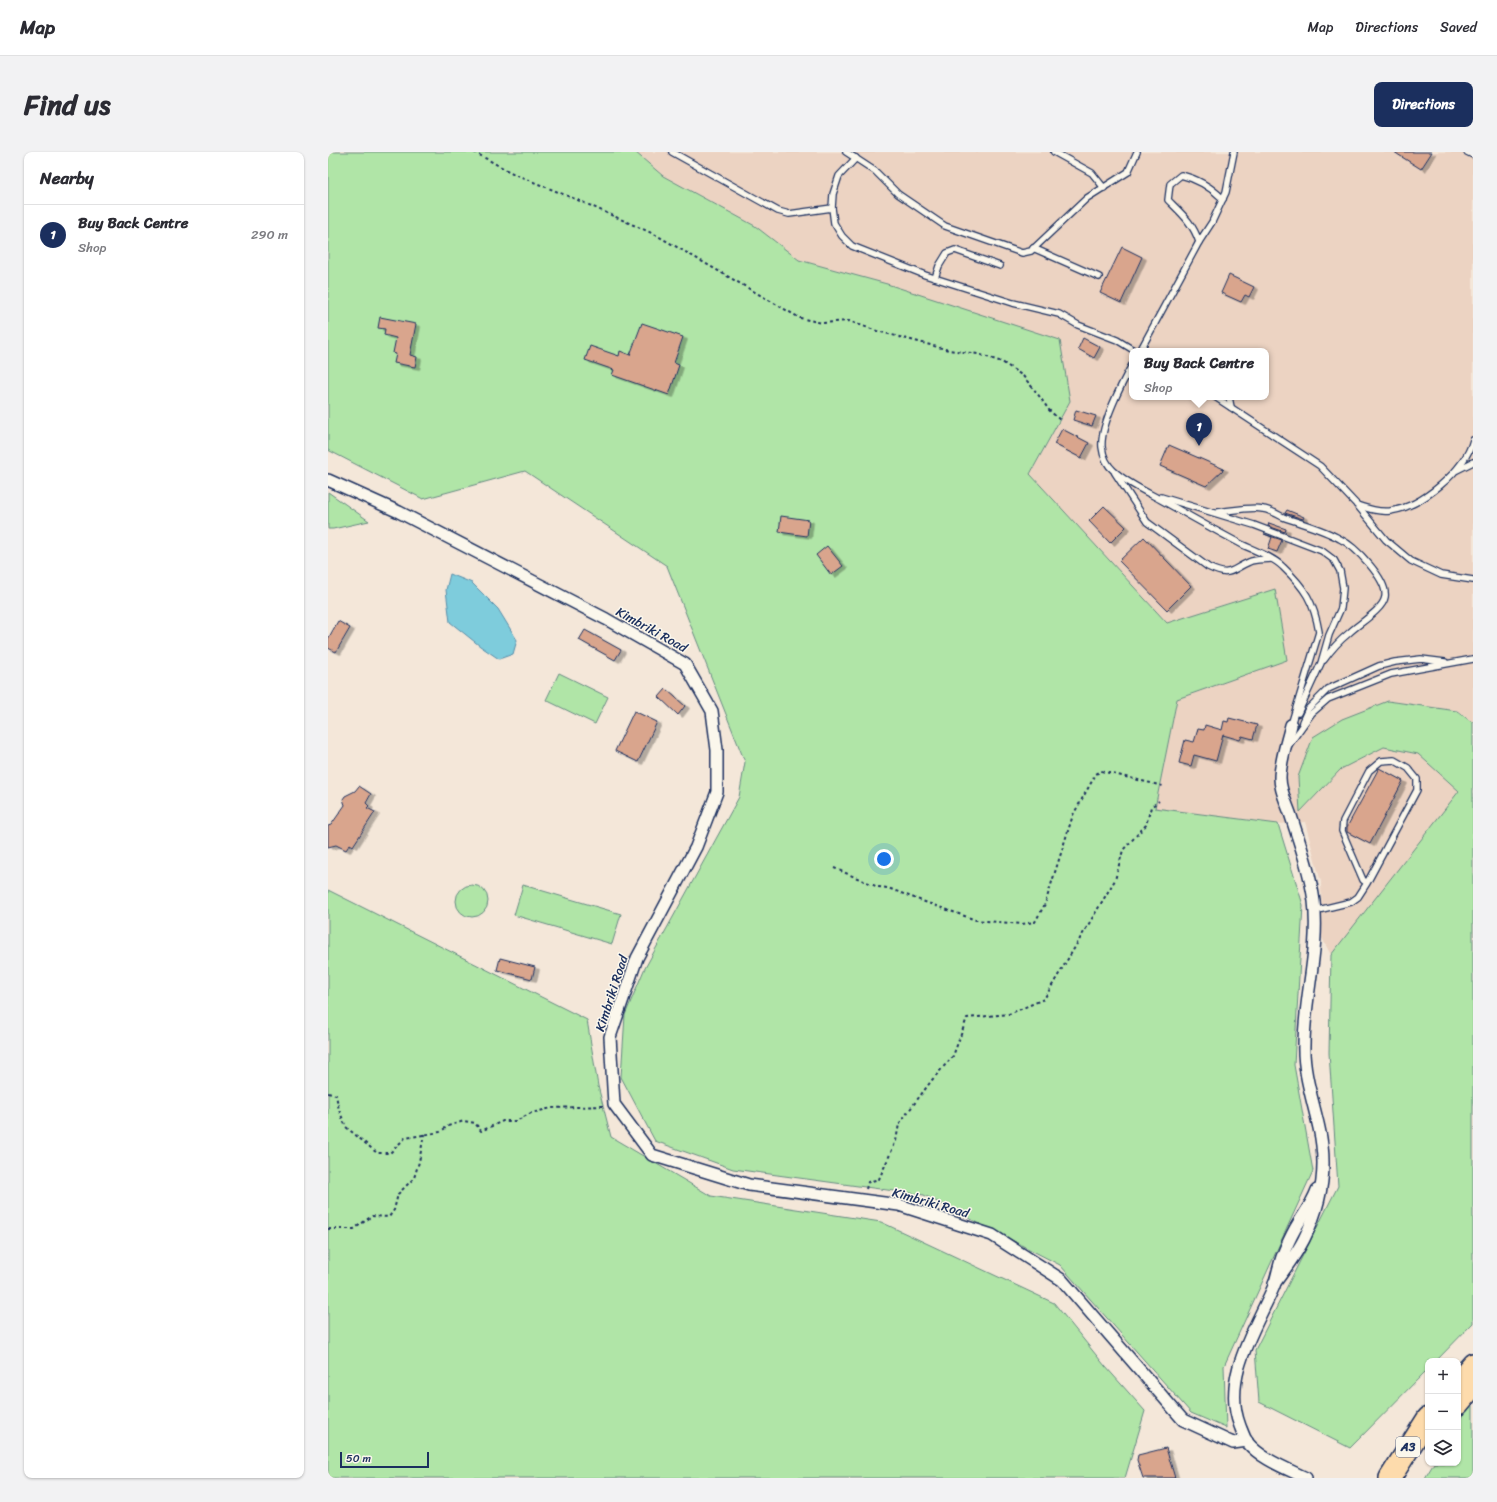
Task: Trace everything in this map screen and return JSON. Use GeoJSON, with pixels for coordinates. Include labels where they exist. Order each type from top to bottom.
{"type":"FeatureCollection","features":[{"type":"Feature","properties":{"kind":"highway"},"geometry":{"type":"LineString","coordinates":[[1461,1378],[1473,1364]]}},
{"type":"Feature","properties":{"kind":"highway"},"geometry":{"type":"LineString","coordinates":[[1461,1400],[1473,1386]]}},
{"type":"Feature","properties":{"kind":"highway","name":"A3"},"geometry":{"type":"LineString","coordinates":[[1390,1478],[1425,1423]]}},
{"type":"Feature","properties":{"kind":"highway","name":"A3"},"geometry":{"type":"LineString","coordinates":[[1404,1478],[1425,1446]]}},
{"type":"Feature","properties":{"kind":"street","name":"Kimbriki Road"},"geometry":{"type":"LineString","coordinates":[[328,480],[417,521],[606,619],[685,664],[712,711],[717,750],[717,792],[696,847],[636,958],[610,1037],[614,1104],[652,1155],[749,1185],[900,1205],[992,1235],[1062,1280],[1183,1420],[1233,1443],[1247,1441]]}},
{"type":"Feature","properties":{"kind":"street"},"geometry":{"type":"LineString","coordinates":[[1291,725],[1283,754],[1280,779],[1309,877],[1314,911],[1315,931],[1313,964],[1306,1011],[1304,1046],[1307,1074],[1323,1149],[1323,1186],[1315,1214],[1304,1240],[1274,1284],[1246,1347],[1239,1366],[1236,1381],[1235,1404],[1237,1420],[1247,1441],[1259,1453],[1306,1478]]}},
{"type":"Feature","properties":{"kind":"lane"},"geometry":{"type":"LineString","coordinates":[[672,152],[778,211],[789,214],[832,208]]}},
{"type":"Feature","properties":{"kind":"lane"},"geometry":{"type":"LineString","coordinates":[[846,152],[875,171],[898,194],[945,226],[1022,253],[1031,251],[1087,198],[1128,172],[1137,152]]}},
{"type":"Feature","properties":{"kind":"lane"},"geometry":{"type":"LineString","coordinates":[[1054,152],[1092,173],[1104,188]]}},
{"type":"Feature","properties":{"kind":"lane"},"geometry":{"type":"LineString","coordinates":[[1142,348],[1199,242],[1212,222],[1223,199],[1226,192],[1234,152]]}},
{"type":"Feature","properties":{"kind":"lane"},"geometry":{"type":"LineString","coordinates":[[1467,152],[1473,155]]}},
{"type":"Feature","properties":{"kind":"lane"},"geometry":{"type":"LineString","coordinates":[[856,158],[838,176],[833,194],[832,208],[834,223],[842,236],[852,246],[935,278],[1013,303],[1059,314],[1078,325],[1117,340],[1130,348]]}},
{"type":"Feature","properties":{"kind":"lane"},"geometry":{"type":"LineString","coordinates":[[1199,242],[1196,231],[1189,220],[1168,200],[1170,184],[1181,175],[1192,177],[1213,189],[1223,199]]}},
{"type":"Feature","properties":{"kind":"lane"},"geometry":{"type":"LineString","coordinates":[[1033,248],[1099,277]]}},
{"type":"Feature","properties":{"kind":"lane"},"geometry":{"type":"LineString","coordinates":[[935,278],[939,266],[947,253],[955,250],[1000,266]]}},
{"type":"Feature","properties":{"kind":"lane"},"geometry":{"type":"LineString","coordinates":[[1129,370],[1122,382],[1111,410],[1102,447],[1105,460],[1147,522],[1208,567],[1216,571],[1227,573],[1250,561],[1271,559]]}},
{"type":"Feature","properties":{"kind":"lane"},"geometry":{"type":"LineString","coordinates":[[1220,400],[1320,466],[1357,505],[1386,540],[1411,561],[1441,575],[1473,580]]}},
{"type":"Feature","properties":{"kind":"lane"},"geometry":{"type":"LineString","coordinates":[[1230,400],[1231,407]]}},
{"type":"Feature","properties":{"kind":"lane"},"geometry":{"type":"LineString","coordinates":[[1457,470],[1470,450],[1473,440]]}},
{"type":"Feature","properties":{"kind":"lane"},"geometry":{"type":"LineString","coordinates":[[1357,505],[1375,511],[1391,511],[1411,505],[1432,491],[1457,470],[1473,462]]}},
{"type":"Feature","properties":{"kind":"lane"},"geometry":{"type":"LineString","coordinates":[[1113,471],[1149,494],[1271,559],[1283,567],[1304,589],[1311,601],[1319,632],[1291,725]]}},
{"type":"Feature","properties":{"kind":"lane"},"geometry":{"type":"LineString","coordinates":[[1149,494],[1265,529],[1322,550],[1334,560],[1340,571],[1343,588],[1341,608],[1329,635],[1321,663],[1305,700],[1291,725]]}},
{"type":"Feature","properties":{"kind":"lane"},"geometry":{"type":"LineString","coordinates":[[1213,513],[1263,509],[1331,534],[1351,545],[1378,575],[1385,589],[1385,597],[1377,610],[1332,649],[1321,663]]}},
{"type":"Feature","properties":{"kind":"lane"},"geometry":{"type":"LineString","coordinates":[[1295,737],[1308,709],[1328,689],[1379,666],[1395,662],[1421,659],[1451,663]]}},
{"type":"Feature","properties":{"kind":"lane"},"geometry":{"type":"LineString","coordinates":[[1283,754],[1312,713],[1328,700],[1391,674],[1473,659]]}},
{"type":"Feature","properties":{"kind":"lane"},"geometry":{"type":"LineString","coordinates":[[1314,911],[1351,902],[1358,896],[1367,884],[1416,790],[1417,779],[1408,768],[1394,760],[1381,761],[1369,771],[1343,821],[1342,831],[1363,880],[1367,884]]}},
{"type":"Feature","properties":{"kind":"path"},"geometry":{"type":"LineString","coordinates":[[474,152],[514,174],[580,201],[656,235],[800,318],[822,323],[849,321],[877,331],[949,350],[978,354],[1002,362],[1023,376],[1037,393],[1048,410],[1061,421]]}},
{"type":"Feature","properties":{"kind":"path"},"geometry":{"type":"LineString","coordinates":[[834,868],[878,887],[888,888],[976,920],[1022,924],[1035,922],[1045,904],[1073,815],[1096,774],[1101,771],[1163,786]]}},
{"type":"Feature","properties":{"kind":"path"},"geometry":{"type":"LineString","coordinates":[[863,1200],[868,1182],[879,1179],[896,1141],[899,1124],[932,1080],[953,1056],[967,1018],[1009,1014],[1044,999],[1115,880],[1123,850],[1146,825],[1151,807],[1159,801]]}},
{"type":"Feature","properties":{"kind":"path"},"geometry":{"type":"LineString","coordinates":[[328,1093],[336,1094],[339,1110],[346,1127],[377,1153],[390,1153],[405,1138],[440,1132],[448,1126],[464,1121],[475,1123],[481,1131],[503,1121],[516,1121],[531,1113],[552,1108],[582,1108],[614,1104]]}},
{"type":"Feature","properties":{"kind":"path"},"geometry":{"type":"LineString","coordinates":[[328,1229],[354,1229],[372,1216],[389,1217],[394,1210],[398,1194],[414,1178],[419,1162],[424,1134]]}},
{"type":"Feature","properties":{"kind":"shaded area"},"geometry":{"type":"Polygon","coordinates":[[[635,152],[1473,152],[1473,723],[1457,711],[1388,701],[1301,811],[1341,769],[1384,747],[1418,754],[1460,791],[1331,955],[1322,938],[1321,882],[1305,822],[1278,824],[1155,808],[1177,699],[1286,660],[1235,602],[1167,623],[1030,474],[1070,401],[887,284],[799,260],[755,226],[663,176],[635,152]]]}},
{"type":"Feature","properties":{"kind":"green space"},"geometry":{"type":"Polygon","coordinates":[[[328,152],[635,152],[663,176],[755,226],[799,260],[887,284],[1060,340],[1070,401],[1030,474],[1167,623],[1275,589],[1287,660],[1177,699],[1155,808],[1278,824],[1303,905],[1294,1065],[1313,1171],[1224,1366],[1226,1428],[1191,1413],[1060,1265],[924,1195],[733,1169],[655,1141],[621,1077],[625,1015],[644,970],[739,797],[745,762],[667,566],[525,471],[423,499],[328,450],[328,152]]]}},
{"type":"Feature","properties":{"kind":"green space"},"geometry":{"type":"Polygon","coordinates":[[[328,492],[369,521],[328,529],[328,492]]]}},
{"type":"Feature","properties":{"kind":"green space"},"geometry":{"type":"Polygon","coordinates":[[[559,673],[608,697],[595,724],[546,700],[559,673]]]}},
{"type":"Feature","properties":{"kind":"green space"},"geometry":{"type":"Polygon","coordinates":[[[1388,701],[1457,711],[1473,723],[1473,1323],[1439,1358],[1425,1358],[1425,1372],[1350,1448],[1259,1402],[1255,1350],[1338,1186],[1329,1053],[1331,955],[1459,791],[1418,754],[1384,747],[1341,769],[1300,812],[1298,777],[1313,737],[1342,719],[1388,701]]]}},
{"type":"Feature","properties":{"kind":"green space"},"geometry":{"type":"Polygon","coordinates":[[[469,885],[475,885],[484,889],[488,901],[484,913],[475,917],[469,917],[460,913],[456,904],[456,898],[460,889],[469,885]]]}},
{"type":"Feature","properties":{"kind":"green space"},"geometry":{"type":"Polygon","coordinates":[[[523,885],[621,914],[612,944],[514,915],[523,885]]]}},
{"type":"Feature","properties":{"kind":"green space"},"geometry":{"type":"Polygon","coordinates":[[[328,890],[587,1020],[598,1086],[611,1137],[711,1196],[881,1222],[1054,1303],[1105,1366],[1145,1411],[1125,1478],[328,1478],[328,890]]]}},
{"type":"Feature","properties":{"kind":"green space"},"geometry":{"type":"Polygon","coordinates":[[[1473,1400],[1473,1478],[1425,1478],[1432,1466],[1461,1466],[1461,1418],[1473,1400]]]}},
{"type":"Feature","properties":{"kind":"water"},"geometry":{"type":"Polygon","coordinates":[[[450,574],[472,583],[498,609],[517,640],[513,654],[499,659],[450,622],[446,590],[450,574]]]}},
{"type":"Feature","properties":{"kind":"building"},"geometry":{"type":"Polygon","coordinates":[[[1394,152],[1432,152],[1421,169],[1394,152]]]}},
{"type":"Feature","properties":{"kind":"building"},"geometry":{"type":"Polygon","coordinates":[[[1122,247],[1142,257],[1121,303],[1100,293],[1122,247]]]}},
{"type":"Feature","properties":{"kind":"building"},"geometry":{"type":"Polygon","coordinates":[[[1229,275],[1254,287],[1249,297],[1245,295],[1241,302],[1221,293],[1229,275]]]}},
{"type":"Feature","properties":{"kind":"building"},"geometry":{"type":"Polygon","coordinates":[[[380,317],[416,324],[410,355],[417,357],[415,367],[394,363],[396,354],[393,353],[396,338],[384,335],[385,329],[378,328],[380,317]]]}},
{"type":"Feature","properties":{"kind":"building"},"geometry":{"type":"Polygon","coordinates":[[[642,323],[683,337],[674,363],[679,365],[669,395],[612,375],[614,370],[585,360],[590,346],[619,356],[620,351],[630,355],[642,323]]]}},
{"type":"Feature","properties":{"kind":"building"},"geometry":{"type":"Polygon","coordinates":[[[1083,338],[1100,347],[1094,358],[1078,349],[1083,338]]]}},
{"type":"Feature","properties":{"kind":"building"},"geometry":{"type":"Polygon","coordinates":[[[1076,410],[1096,416],[1092,426],[1073,420],[1076,410]]]}},
{"type":"Feature","properties":{"kind":"building"},"geometry":{"type":"Polygon","coordinates":[[[1062,429],[1089,443],[1081,458],[1054,444],[1062,429]]]}},
{"type":"Feature","properties":{"kind":"building"},"geometry":{"type":"Polygon","coordinates":[[[1169,445],[1224,469],[1206,486],[1160,466],[1169,445]]]}},
{"type":"Feature","properties":{"kind":"building"},"geometry":{"type":"Polygon","coordinates":[[[1104,506],[1126,527],[1110,543],[1089,521],[1104,506]]]}},
{"type":"Feature","properties":{"kind":"building"},"geometry":{"type":"Polygon","coordinates":[[[1287,510],[1304,517],[1303,519],[1285,513],[1287,510]]]}},
{"type":"Feature","properties":{"kind":"building"},"geometry":{"type":"Polygon","coordinates":[[[781,516],[809,520],[807,536],[779,532],[781,516]]]}},
{"type":"Feature","properties":{"kind":"building"},"geometry":{"type":"Polygon","coordinates":[[[1269,523],[1286,529],[1285,532],[1268,526],[1269,523]]]}},
{"type":"Feature","properties":{"kind":"building"},"geometry":{"type":"Polygon","coordinates":[[[1264,534],[1282,540],[1277,552],[1268,549],[1272,537],[1264,534]]]}},
{"type":"Feature","properties":{"kind":"building"},"geometry":{"type":"Polygon","coordinates":[[[1144,537],[1191,586],[1167,610],[1119,561],[1144,537]]]}},
{"type":"Feature","properties":{"kind":"building"},"geometry":{"type":"Polygon","coordinates":[[[827,546],[843,566],[831,575],[816,555],[827,546]]]}},
{"type":"Feature","properties":{"kind":"building"},"geometry":{"type":"Polygon","coordinates":[[[338,621],[350,628],[336,652],[328,648],[328,639],[338,621]]]}},
{"type":"Feature","properties":{"kind":"building"},"geometry":{"type":"Polygon","coordinates":[[[585,630],[621,650],[615,660],[579,640],[585,630]]]}},
{"type":"Feature","properties":{"kind":"building"},"geometry":{"type":"Polygon","coordinates":[[[666,689],[685,706],[678,715],[659,697],[666,689]]]}},
{"type":"Feature","properties":{"kind":"building"},"geometry":{"type":"Polygon","coordinates":[[[634,711],[657,722],[638,762],[615,751],[634,711]]]}},
{"type":"Feature","properties":{"kind":"building"},"geometry":{"type":"Polygon","coordinates":[[[1229,718],[1257,725],[1253,739],[1242,736],[1240,740],[1223,735],[1216,761],[1194,755],[1191,766],[1179,763],[1185,740],[1194,742],[1198,729],[1204,730],[1205,725],[1222,730],[1224,721],[1228,722],[1229,718]]]}},
{"type":"Feature","properties":{"kind":"building"},"geometry":{"type":"Polygon","coordinates":[[[1379,768],[1403,781],[1370,844],[1347,832],[1347,827],[1379,768]]]}},
{"type":"Feature","properties":{"kind":"building"},"geometry":{"type":"Polygon","coordinates":[[[359,786],[371,794],[366,803],[369,806],[367,808],[375,812],[353,846],[350,844],[346,850],[336,845],[328,847],[328,826],[331,825],[345,805],[343,799],[345,796],[355,791],[359,786]]]}},
{"type":"Feature","properties":{"kind":"building"},"geometry":{"type":"Polygon","coordinates":[[[500,958],[535,967],[532,979],[497,970],[500,958]]]}},
{"type":"Feature","properties":{"kind":"building"},"geometry":{"type":"Polygon","coordinates":[[[1166,1448],[1175,1478],[1143,1478],[1137,1460],[1138,1455],[1166,1448]]]}},
{"type":"Feature","properties":{"kind":"place","name":"Buy Back Centre"},"geometry":{"type":"Point","coordinates":[1199,446]}}]}
